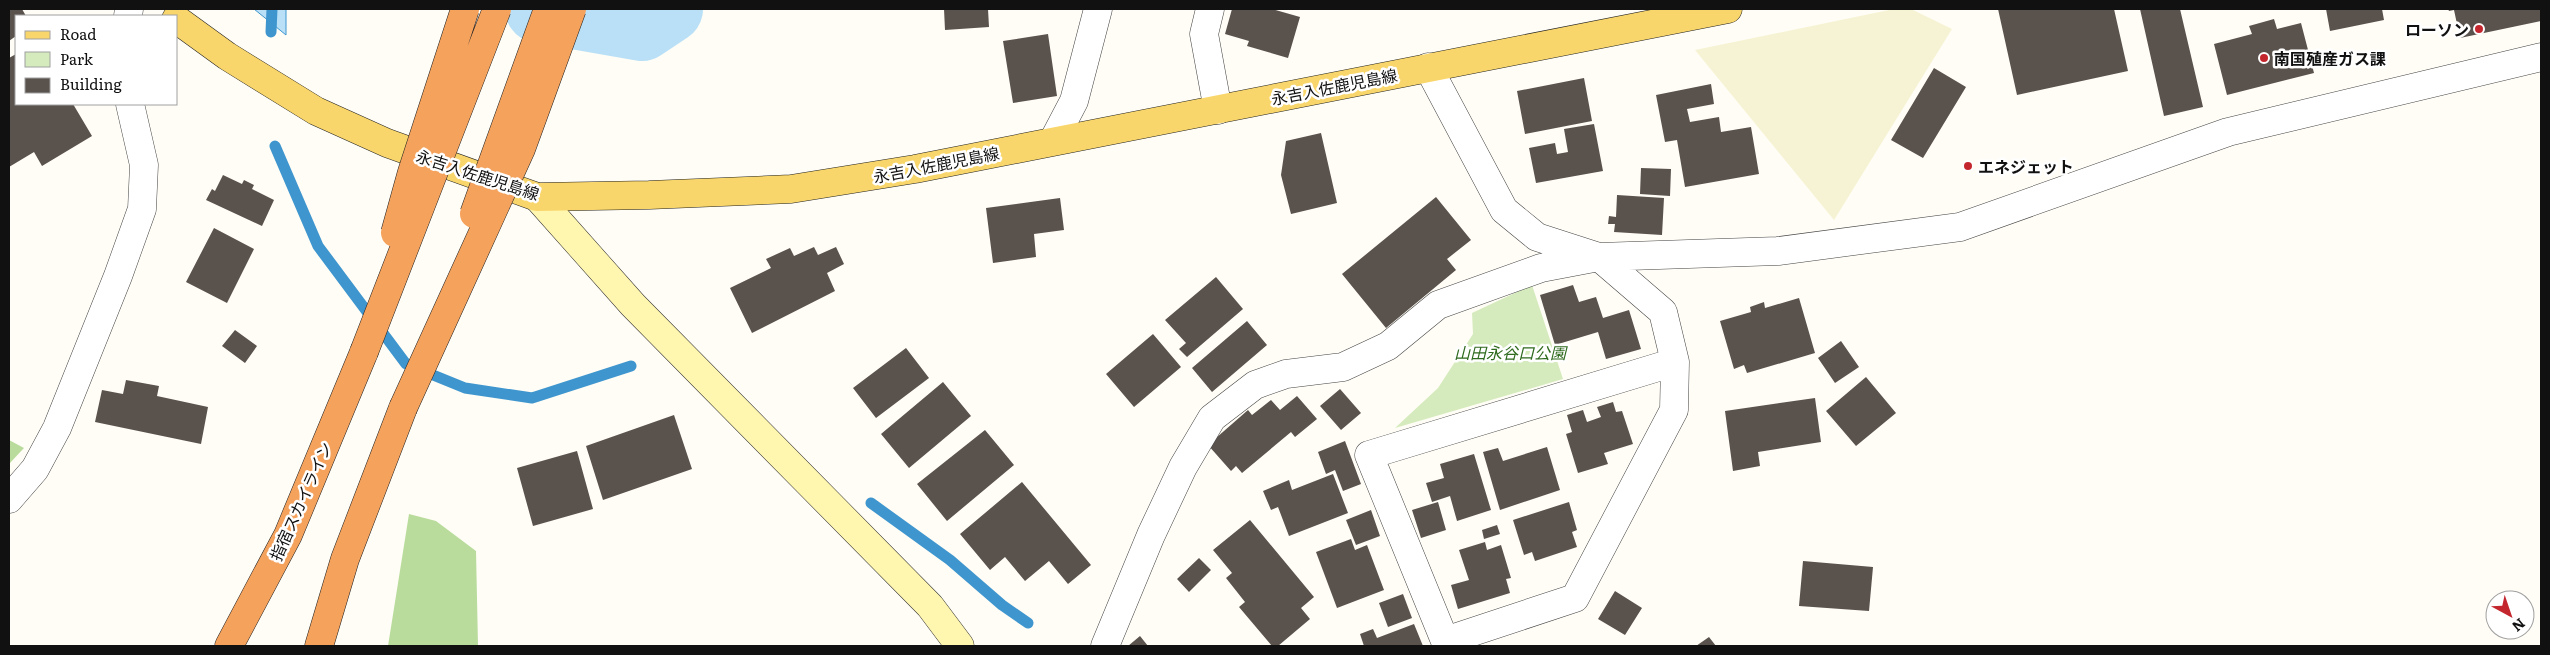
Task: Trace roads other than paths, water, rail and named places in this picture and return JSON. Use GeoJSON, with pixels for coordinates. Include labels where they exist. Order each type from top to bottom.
{"type":"FeatureCollection","features":[{"type":"Feature","properties":{"kind":"highway"},"geometry":{"type":"LineString","coordinates":[[364,352],[412,172],[465,9]]}},
{"type":"Feature","properties":{"kind":"highway"},"geometry":{"type":"LineString","coordinates":[[364,352],[497,9]]}},
{"type":"Feature","properties":{"kind":"highway"},"geometry":{"type":"LineString","coordinates":[[319,646],[346,559],[548,9]]}},
{"type":"Feature","properties":{"kind":"highway"},"geometry":{"type":"LineString","coordinates":[[403,408],[521,149],[572,9]]}},
{"type":"Feature","properties":{"kind":"highway","name":"指宿スカイライン"},"geometry":{"type":"LineString","coordinates":[[229,646],[288,535],[364,352]]}},
{"type":"Feature","properties":{"kind":"main road","name":"永吉入佐鹿児島線"},"geometry":{"type":"LineString","coordinates":[[178,20],[227,56],[316,111],[387,143],[537,197],[649,195],[791,189],[915,169],[1728,9]]}},
{"type":"Feature","properties":{"kind":"street"},"geometry":{"type":"LineString","coordinates":[[1053,141],[1074,101],[1098,9]]}},
{"type":"Feature","properties":{"kind":"street"},"geometry":{"type":"LineString","coordinates":[[1210,9],[1204,34],[1218,110]]}},
{"type":"Feature","properties":{"kind":"street"},"geometry":{"type":"LineString","coordinates":[[1105,646],[1152,535],[1184,467],[1212,418],[1255,385],[1286,374],[1343,368],[1388,346],[1438,305],[1542,268],[1599,257],[1778,251],[1960,227],[2228,132],[2541,57]]}},
{"type":"Feature","properties":{"kind":"street"},"geometry":{"type":"LineString","coordinates":[[1428,67],[1504,210],[1536,237],[1599,257],[1662,312],[1675,362],[1674,410],[1575,598],[1445,641],[1370,455],[1675,362]]}},
{"type":"Feature","properties":{"kind":"street"},"geometry":{"type":"LineString","coordinates":[[9,499],[35,469],[57,428],[118,276],[142,209],[144,165],[130,105]]}},
{"type":"Feature","properties":{"kind":"street"},"geometry":{"type":"LineString","coordinates":[[537,197],[633,305],[930,606],[960,646]]}},
{"type":"Feature","properties":{"kind":"water"},"geometry":{"type":"Polygon","coordinates":[[[254,9],[286,9],[286,35],[254,9]]]}},
{"type":"Feature","properties":{"kind":"waterway"},"geometry":{"type":"LineString","coordinates":[[271,32],[272,9]]}},
{"type":"Feature","properties":{"kind":"waterway"},"geometry":{"type":"LineString","coordinates":[[539,9],[642,27],[669,9]]}},
{"type":"Feature","properties":{"kind":"waterway"},"geometry":{"type":"LineString","coordinates":[[275,146],[318,246],[406,364],[465,388],[532,398],[631,366]]}},
{"type":"Feature","properties":{"kind":"waterway"},"geometry":{"type":"LineString","coordinates":[[871,503],[950,560],[1002,605],[1028,623]]}},
{"type":"Feature","properties":{"kind":"place","name":"ローソン"},"geometry":{"type":"Point","coordinates":[2479,29]}},
{"type":"Feature","properties":{"kind":"place","name":"南国殖産ガス課"},"geometry":{"type":"Point","coordinates":[2264,58]}},
{"type":"Feature","properties":{"kind":"place","name":"エネジェット"},"geometry":{"type":"Point","coordinates":[1968,166]}},
{"type":"Feature","properties":{"kind":"park label","name":"山田永谷口公園"},"geometry":{"type":"Point","coordinates":[1510,352]}}]}
